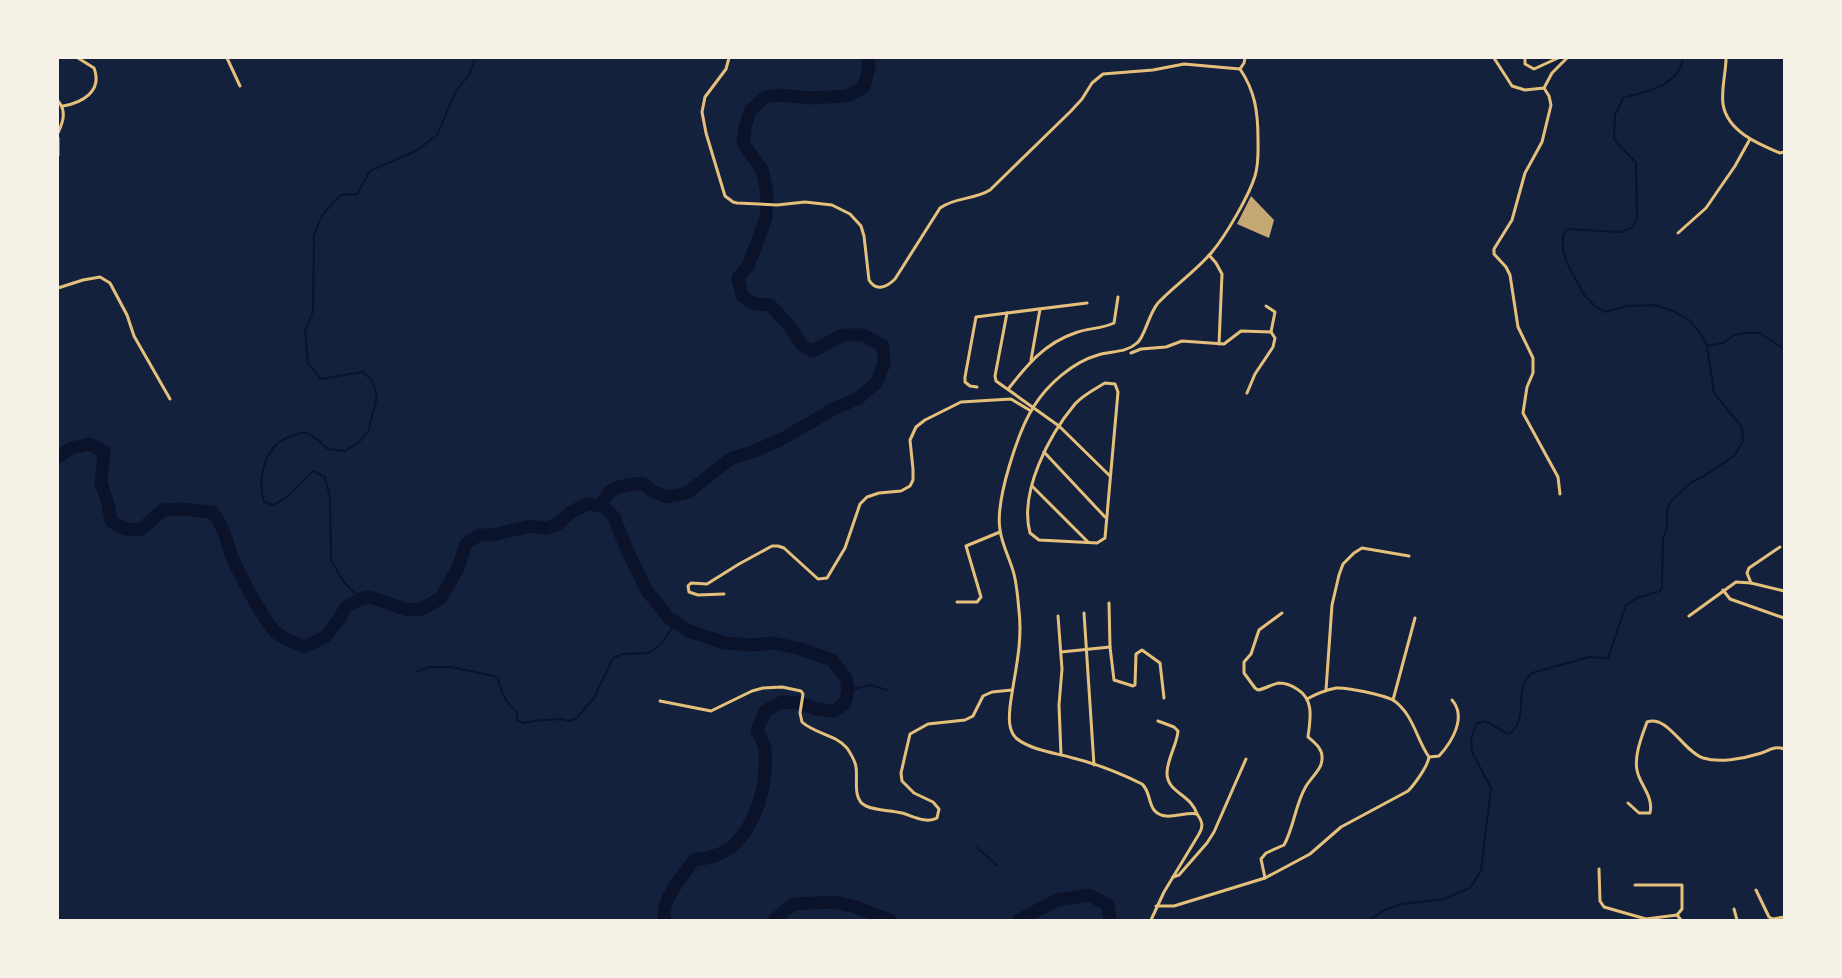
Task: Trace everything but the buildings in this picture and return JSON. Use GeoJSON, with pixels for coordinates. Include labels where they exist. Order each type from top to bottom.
{"type":"FeatureCollection","features":[{"type":"Feature","properties":{"kind":"street"},"geometry":{"type":"LineString","coordinates":[[62,106],[80,102],[88,96],[94,87],[96,78],[94,68],[78,58]]}},
{"type":"Feature","properties":{"kind":"street"},"geometry":{"type":"LineString","coordinates":[[228,58],[240,86]]}},
{"type":"Feature","properties":{"kind":"street"},"geometry":{"type":"LineString","coordinates":[[729,58],[726,69],[706,97],[702,107],[703,119],[725,196],[733,202],[754,204],[777,205],[812,203],[832,206],[850,214],[861,226],[864,236],[869,280],[875,287],[886,287],[895,279],[940,208],[952,201],[976,197],[990,190],[1071,111],[1082,99],[1092,83],[1103,74],[1153,70],[1184,64],[1240,69]]}},
{"type":"Feature","properties":{"kind":"street"},"geometry":{"type":"LineString","coordinates":[[1240,69],[1245,58]]}},
{"type":"Feature","properties":{"kind":"street"},"geometry":{"type":"LineString","coordinates":[[1494,58],[1512,86],[1525,90],[1544,88]]}},
{"type":"Feature","properties":{"kind":"street"},"geometry":{"type":"LineString","coordinates":[[1525,58],[1526,64],[1534,69],[1558,58]]}},
{"type":"Feature","properties":{"kind":"street"},"geometry":{"type":"LineString","coordinates":[[1544,88],[1552,73],[1567,58]]}},
{"type":"Feature","properties":{"kind":"street"},"geometry":{"type":"LineString","coordinates":[[1726,58],[1723,106],[1728,118],[1738,130],[1750,139],[1780,153],[1784,152]]}},
{"type":"Feature","properties":{"kind":"street"},"geometry":{"type":"LineString","coordinates":[[1197,814],[1190,812],[1170,816],[1159,813],[1152,805],[1146,788],[1142,784],[1094,764],[1028,744],[1017,739],[1013,733],[1009,718],[1012,690],[1019,654],[1020,620],[1015,578],[1000,532],[999,508],[1006,476],[1032,410],[1044,393],[1059,378],[1083,360],[1100,354],[1123,350],[1140,342],[1145,326],[1156,305],[1193,273],[1209,255],[1250,191],[1258,162],[1256,104],[1252,89],[1240,69]]}},
{"type":"Feature","properties":{"kind":"street"},"geometry":{"type":"LineString","coordinates":[[1544,88],[1549,96],[1551,105],[1546,129],[1542,142],[1525,174],[1512,220],[1494,249],[1494,254],[1510,275],[1518,327],[1533,358],[1533,373],[1527,387],[1522,413],[1558,477],[1560,494]]}},
{"type":"Feature","properties":{"kind":"street"},"geometry":{"type":"LineString","coordinates":[[58,101],[62,106],[64,116],[58,133]]}},
{"type":"Feature","properties":{"kind":"street"},"geometry":{"type":"LineString","coordinates":[[58,138],[58,155]]}},
{"type":"Feature","properties":{"kind":"street"},"geometry":{"type":"LineString","coordinates":[[1678,234],[1706,208],[1735,166],[1750,139]]}},
{"type":"Feature","properties":{"kind":"street"},"geometry":{"type":"LineString","coordinates":[[1209,255],[1216,263],[1222,274],[1219,344]]}},
{"type":"Feature","properties":{"kind":"street"},"geometry":{"type":"LineString","coordinates":[[58,288],[83,280],[100,277],[110,283],[126,315],[134,336],[170,399]]}},
{"type":"Feature","properties":{"kind":"street"},"geometry":{"type":"LineString","coordinates":[[1009,388],[1031,360],[1045,349],[1070,335],[1114,323],[1118,297]]}},
{"type":"Feature","properties":{"kind":"street"},"geometry":{"type":"LineString","coordinates":[[977,387],[970,386],[965,382],[976,317],[1087,303]]}},
{"type":"Feature","properties":{"kind":"street"},"geometry":{"type":"LineString","coordinates":[[1248,393],[1255,374],[1275,342],[1271,332],[1275,312],[1266,306]]}},
{"type":"Feature","properties":{"kind":"street"},"geometry":{"type":"LineString","coordinates":[[1031,360],[1040,309]]}},
{"type":"Feature","properties":{"kind":"street"},"geometry":{"type":"LineString","coordinates":[[1007,313],[995,376],[996,381],[1009,388],[1032,410]]}},
{"type":"Feature","properties":{"kind":"street"},"geometry":{"type":"LineString","coordinates":[[1131,353],[1145,349],[1166,347],[1182,341],[1219,344],[1228,342],[1241,331],[1271,332]]}},
{"type":"Feature","properties":{"kind":"street"},"geometry":{"type":"LineString","coordinates":[[1106,383],[1115,384],[1118,389],[1118,398],[1105,517],[1106,534],[1103,540],[1097,543],[1049,541],[1034,538],[1030,533],[1027,510],[1032,486],[1044,452],[1076,404],[1087,394],[1106,383]]}},
{"type":"Feature","properties":{"kind":"street"},"geometry":{"type":"LineString","coordinates":[[724,594],[694,594],[689,592],[687,588],[691,583],[702,584],[710,582],[772,546],[784,548],[818,579],[827,578],[845,548],[860,504],[868,497],[879,493],[901,491],[910,486],[913,480],[910,440],[916,426],[961,402],[992,401],[1005,398],[1011,399],[1060,426],[1110,476]]}},
{"type":"Feature","properties":{"kind":"street"},"geometry":{"type":"LineString","coordinates":[[1044,452],[1105,517]]}},
{"type":"Feature","properties":{"kind":"street"},"geometry":{"type":"LineString","coordinates":[[1032,486],[1088,542]]}},
{"type":"Feature","properties":{"kind":"street"},"geometry":{"type":"LineString","coordinates":[[957,602],[977,602],[981,597],[966,546],[1000,532]]}},
{"type":"Feature","properties":{"kind":"street"},"geometry":{"type":"LineString","coordinates":[[1751,583],[1747,573],[1749,568],[1780,547]]}},
{"type":"Feature","properties":{"kind":"street"},"geometry":{"type":"LineString","coordinates":[[1326,690],[1332,605],[1341,568],[1354,553],[1362,548],[1409,556]]}},
{"type":"Feature","properties":{"kind":"street"},"geometry":{"type":"LineString","coordinates":[[1689,616],[1736,582],[1751,583],[1784,591]]}},
{"type":"Feature","properties":{"kind":"street"},"geometry":{"type":"LineString","coordinates":[[1723,590],[1730,599],[1784,618]]}},
{"type":"Feature","properties":{"kind":"street"},"geometry":{"type":"LineString","coordinates":[[1109,604],[1112,677],[1116,682],[1133,686],[1135,685],[1136,654],[1138,651],[1142,650],[1160,663],[1164,698]]}},
{"type":"Feature","properties":{"kind":"street"},"geometry":{"type":"LineString","coordinates":[[1084,613],[1094,764]]}},
{"type":"Feature","properties":{"kind":"street"},"geometry":{"type":"LineString","coordinates":[[1265,878],[1261,859],[1266,853],[1284,845],[1291,830],[1304,789],[1320,769],[1322,762],[1322,755],[1319,747],[1308,737],[1310,714],[1307,699],[1301,691],[1285,683],[1277,683],[1258,690],[1244,673],[1244,662],[1251,654],[1259,630],[1282,613]]}},
{"type":"Feature","properties":{"kind":"street"},"geometry":{"type":"LineString","coordinates":[[1058,616],[1063,682],[1059,705],[1061,755]]}},
{"type":"Feature","properties":{"kind":"street"},"geometry":{"type":"LineString","coordinates":[[1392,700],[1415,618]]}},
{"type":"Feature","properties":{"kind":"street"},"geometry":{"type":"LineString","coordinates":[[1061,652],[1110,648]]}},
{"type":"Feature","properties":{"kind":"street"},"geometry":{"type":"LineString","coordinates":[[660,700],[711,711],[752,691],[763,688],[782,687],[801,691],[803,694],[800,712],[802,722],[806,726],[837,740],[851,753],[856,767],[857,796],[864,806],[928,820],[937,818],[939,809],[933,802],[914,793],[902,781],[901,774],[910,734],[928,724],[965,720],[973,716],[983,696],[992,692],[1012,690]]}},
{"type":"Feature","properties":{"kind":"street"},"geometry":{"type":"LineString","coordinates":[[1156,906],[1174,906],[1265,878],[1310,854],[1341,827],[1408,791],[1415,784],[1428,762],[1428,757],[1413,725],[1406,714],[1392,700],[1348,688],[1326,690],[1307,699]]}},
{"type":"Feature","properties":{"kind":"street"},"geometry":{"type":"LineString","coordinates":[[1428,757],[1439,756],[1447,747],[1455,732],[1459,716],[1456,704],[1452,700]]}},
{"type":"Feature","properties":{"kind":"street"},"geometry":{"type":"LineString","coordinates":[[1628,803],[1639,813],[1650,813],[1649,799],[1645,787],[1640,781],[1636,770],[1637,755],[1644,729],[1647,722],[1651,720],[1661,722],[1668,727],[1691,751],[1707,759],[1715,760],[1737,758],[1758,754],[1776,747],[1784,749]]}},
{"type":"Feature","properties":{"kind":"street"},"geometry":{"type":"LineString","coordinates":[[1151,920],[1156,906],[1203,828],[1202,820],[1197,814],[1195,806],[1187,797],[1171,786],[1168,782],[1167,771],[1178,731],[1176,728],[1158,721]]}},
{"type":"Feature","properties":{"kind":"street"},"geometry":{"type":"LineString","coordinates":[[1173,877],[1179,875],[1207,843],[1214,832],[1246,759]]}},
{"type":"Feature","properties":{"kind":"street"},"geometry":{"type":"LineString","coordinates":[[1599,869],[1600,901],[1604,907],[1646,919],[1677,915],[1682,909],[1682,886],[1635,885]]}},
{"type":"Feature","properties":{"kind":"street"},"geometry":{"type":"LineString","coordinates":[[1756,890],[1769,917],[1773,919],[1784,917]]}},
{"type":"Feature","properties":{"kind":"street"},"geometry":{"type":"LineString","coordinates":[[1734,909],[1737,920]]}},
{"type":"Feature","properties":{"kind":"street"},"geometry":{"type":"LineString","coordinates":[[1677,915],[1681,920]]}},
{"type":"Feature","properties":{"kind":"waterway"},"geometry":{"type":"LineString","coordinates":[[360,599],[343,581],[331,560],[330,497],[325,477],[313,471],[288,496],[274,505],[264,502],[261,487],[263,470],[265,462],[273,448],[279,442],[291,436],[305,432],[317,439],[328,449],[345,451],[359,442],[368,432],[377,397],[372,380],[362,372],[321,379],[308,363],[305,331],[313,311],[314,235],[322,215],[341,195],[357,194],[370,171],[416,151],[437,135],[455,93],[470,73],[475,58]]}},
{"type":"Feature","properties":{"kind":"waterway"},"geometry":{"type":"LineString","coordinates":[[603,506],[605,499],[612,490],[629,485],[643,483],[652,491],[667,497],[687,493],[730,459],[752,452],[782,439],[835,408],[859,398],[877,382],[884,364],[883,346],[863,335],[842,335],[813,351],[802,345],[788,324],[770,305],[755,304],[742,296],[738,278],[748,266],[766,218],[767,192],[762,170],[743,143],[745,128],[750,111],[765,97],[781,95],[809,98],[847,96],[864,87],[869,67],[868,58]]}},
{"type":"Feature","properties":{"kind":"waterway"},"geometry":{"type":"LineString","coordinates":[[1370,920],[1384,910],[1402,904],[1445,899],[1470,888],[1481,871],[1491,788],[1472,752],[1471,739],[1476,724],[1484,721],[1503,732],[1510,734],[1519,719],[1523,687],[1526,680],[1532,673],[1589,657],[1608,658],[1626,605],[1637,598],[1660,591],[1662,587],[1663,539],[1667,528],[1667,512],[1670,502],[1690,483],[1706,475],[1735,455],[1743,441],[1742,427],[1714,393],[1707,346],[1701,334],[1689,320],[1673,311],[1655,305],[1626,306],[1605,312],[1595,306],[1584,295],[1567,263],[1563,250],[1563,235],[1567,229],[1620,232],[1632,228],[1637,218],[1636,163],[1614,139],[1615,115],[1623,98],[1651,90],[1668,81],[1680,68],[1683,58]]}},
{"type":"Feature","properties":{"kind":"waterway"},"geometry":{"type":"LineString","coordinates":[[1707,346],[1723,343],[1734,335],[1744,333],[1760,333],[1784,349]]}},
{"type":"Feature","properties":{"kind":"waterway"},"geometry":{"type":"LineString","coordinates":[[58,457],[71,448],[90,444],[104,452],[101,483],[108,504],[111,521],[125,529],[140,530],[163,510],[181,509],[212,512],[221,526],[233,559],[244,582],[266,620],[279,635],[304,647],[325,637],[340,618],[345,608],[360,599],[371,597],[407,610],[422,609],[441,598],[458,568],[466,544],[479,535],[492,535],[531,526],[546,528],[558,524],[571,512],[588,504],[603,506],[614,517],[627,550],[647,591],[669,618],[689,631],[725,643],[752,645],[773,643],[797,648],[832,660],[846,678],[848,690],[845,703],[834,711],[816,709],[799,703],[782,702],[765,711],[757,731],[764,746],[765,764],[762,789],[755,813],[749,825],[734,845],[715,856],[694,860],[669,897],[664,913],[665,920]]}},
{"type":"Feature","properties":{"kind":"waterway"},"geometry":{"type":"LineString","coordinates":[[416,672],[429,667],[451,667],[494,676],[498,678],[500,687],[507,701],[517,712],[517,720],[524,723],[560,719],[570,721],[577,718],[594,698],[612,660],[621,654],[648,653],[663,642],[675,622]]}},
{"type":"Feature","properties":{"kind":"waterway"},"geometry":{"type":"LineString","coordinates":[[848,690],[871,685],[887,690]]}},
{"type":"Feature","properties":{"kind":"waterway"},"geometry":{"type":"LineString","coordinates":[[976,847],[997,865]]}},
{"type":"Feature","properties":{"kind":"waterway"},"geometry":{"type":"LineString","coordinates":[[1019,920],[1057,900],[1089,895],[1108,905],[1110,920]]}},
{"type":"Feature","properties":{"kind":"waterway"},"geometry":{"type":"LineString","coordinates":[[774,920],[793,904],[833,902],[856,907],[890,920]]}}]}
